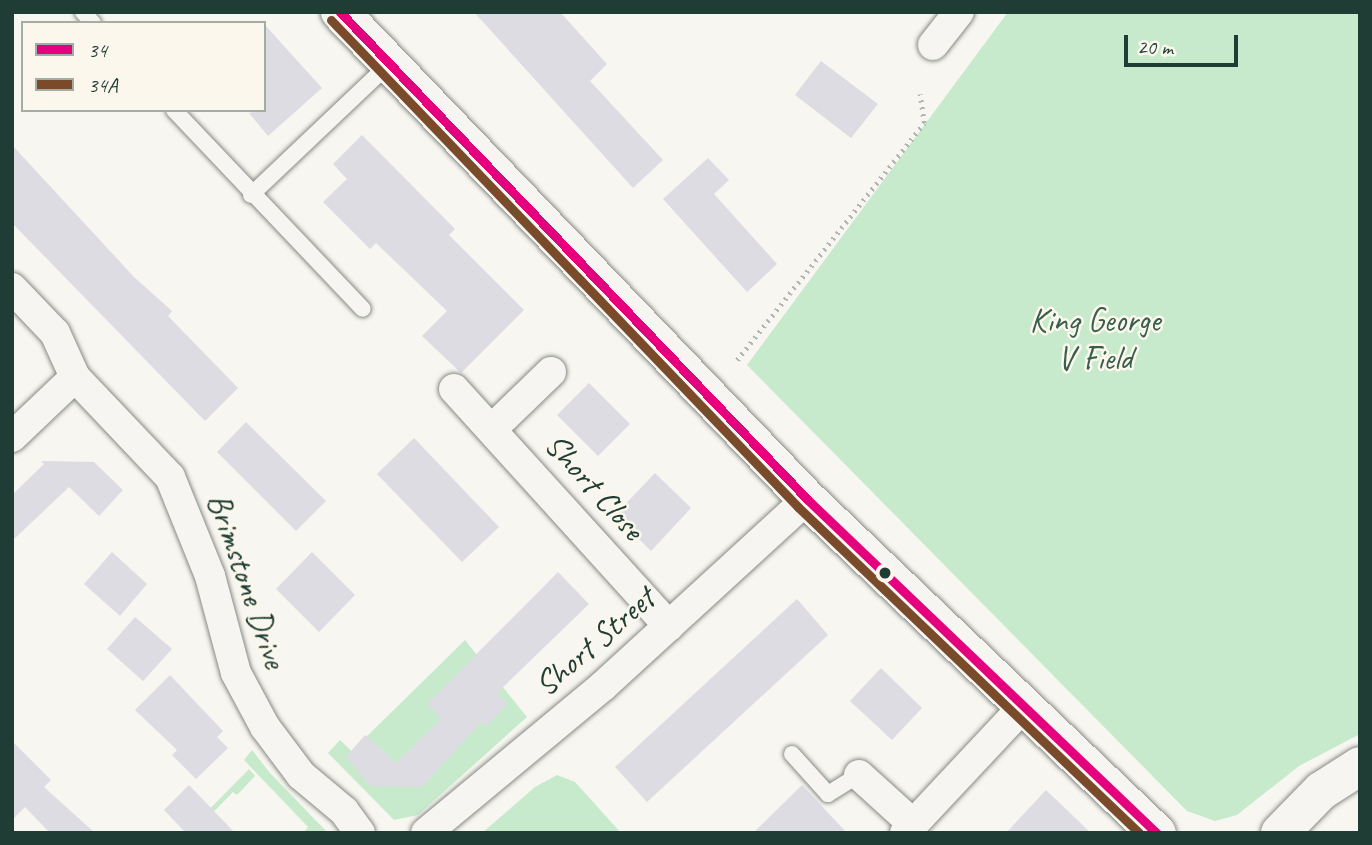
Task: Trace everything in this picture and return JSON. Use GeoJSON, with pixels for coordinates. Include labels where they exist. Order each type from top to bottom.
{"type":"FeatureCollection","features":[{"type":"Feature","properties":{"kind":"main road"},"geometry":{"type":"LineString","coordinates":[[340,12],[807,499],[1021,708],[1157,833]]}},
{"type":"Feature","properties":{"kind":"main road"},"geometry":{"type":"LineString","coordinates":[[1280,833],[1321,791],[1360,766]]}},
{"type":"Feature","properties":{"kind":"street"},"geometry":{"type":"LineString","coordinates":[[933,45],[959,12]]}},
{"type":"Feature","properties":{"kind":"street","name":"Brimstone Drive"},"geometry":{"type":"LineString","coordinates":[[12,288],[55,333],[75,376],[170,477],[210,576],[236,673],[265,727],[302,775],[344,811],[360,833]]}},
{"type":"Feature","properties":{"kind":"street","name":"Short Close"},"geometry":{"type":"LineString","coordinates":[[492,429],[551,372]]}},
{"type":"Feature","properties":{"kind":"street"},"geometry":{"type":"LineString","coordinates":[[12,437],[75,376]]}},
{"type":"Feature","properties":{"kind":"street","name":"Short Close"},"geometry":{"type":"LineString","coordinates":[[454,389],[669,626]]}},
{"type":"Feature","properties":{"kind":"street","name":"Short Street"},"geometry":{"type":"LineString","coordinates":[[426,833],[669,626],[807,499]]}},
{"type":"Feature","properties":{"kind":"street"},"geometry":{"type":"LineString","coordinates":[[859,775],[909,829],[1021,708]]}},
{"type":"Feature","properties":{"kind":"lane"},"geometry":{"type":"LineString","coordinates":[[251,195],[389,64]]}},
{"type":"Feature","properties":{"kind":"lane"},"geometry":{"type":"LineString","coordinates":[[176,112],[251,195],[362,309]]}},
{"type":"Feature","properties":{"kind":"lane"},"geometry":{"type":"LineString","coordinates":[[792,754],[828,794],[859,775]]}},
{"type":"Feature","properties":{"kind":"path"},"geometry":{"type":"LineString","coordinates":[[737,360],[769,324],[924,123],[920,94]]}},
{"type":"Feature","properties":{"kind":"green space","name":"King George V Field"},"geometry":{"type":"Polygon","coordinates":[[[1008,12],[1360,12],[1360,734],[1299,766],[1237,815],[1215,821],[1187,811],[747,365],[1008,12]]]}},
{"type":"Feature","properties":{"kind":"green space"},"geometry":{"type":"Polygon","coordinates":[[[465,640],[527,717],[418,815],[394,820],[328,753],[340,740],[362,761],[354,749],[465,640]]]}},
{"type":"Feature","properties":{"kind":"green space"},"geometry":{"type":"Polygon","coordinates":[[[252,750],[270,773],[328,833],[303,833],[308,827],[244,760],[252,750]]]}},
{"type":"Feature","properties":{"kind":"green space"},"geometry":{"type":"Polygon","coordinates":[[[249,769],[255,776],[237,795],[233,792],[193,833],[186,833],[249,769]]]}},
{"type":"Feature","properties":{"kind":"green space"},"geometry":{"type":"Polygon","coordinates":[[[557,775],[575,782],[621,833],[482,833],[535,787],[557,775]]]}},
{"type":"Feature","properties":{"kind":"building"},"geometry":{"type":"Polygon","coordinates":[[[474,12],[560,12],[607,64],[590,81],[663,160],[633,188],[474,12]]]}},
{"type":"Feature","properties":{"kind":"building"},"geometry":{"type":"Polygon","coordinates":[[[266,26],[322,88],[268,136],[249,113],[266,112],[266,26]]]}},
{"type":"Feature","properties":{"kind":"building"},"geometry":{"type":"Polygon","coordinates":[[[821,61],[878,104],[851,138],[795,95],[821,61]]]}},
{"type":"Feature","properties":{"kind":"building"},"geometry":{"type":"Polygon","coordinates":[[[362,135],[455,229],[449,235],[524,310],[461,373],[422,336],[447,311],[376,243],[370,249],[323,202],[347,179],[333,164],[362,135]]]}},
{"type":"Feature","properties":{"kind":"building"},"geometry":{"type":"Polygon","coordinates":[[[12,145],[134,277],[172,311],[168,316],[238,388],[205,421],[12,223],[12,145]]]}},
{"type":"Feature","properties":{"kind":"building"},"geometry":{"type":"Polygon","coordinates":[[[708,158],[729,180],[714,194],[777,264],[747,292],[663,199],[708,158]]]}},
{"type":"Feature","properties":{"kind":"building"},"geometry":{"type":"Polygon","coordinates":[[[589,383],[630,424],[598,456],[557,415],[589,383]]]}},
{"type":"Feature","properties":{"kind":"building"},"geometry":{"type":"Polygon","coordinates":[[[246,422],[326,501],[296,531],[217,452],[246,422]]]}},
{"type":"Feature","properties":{"kind":"building"},"geometry":{"type":"Polygon","coordinates":[[[414,438],[499,527],[462,562],[377,474],[414,438]]]}},
{"type":"Feature","properties":{"kind":"building"},"geometry":{"type":"Polygon","coordinates":[[[41,461],[94,462],[123,490],[99,516],[69,487],[12,541],[12,495],[44,464],[41,461]]]}},
{"type":"Feature","properties":{"kind":"building"},"geometry":{"type":"Polygon","coordinates":[[[655,473],[691,508],[651,551],[615,515],[655,473]]]}},
{"type":"Feature","properties":{"kind":"building"},"geometry":{"type":"Polygon","coordinates":[[[112,552],[147,584],[120,616],[84,584],[112,552]]]}},
{"type":"Feature","properties":{"kind":"building"},"geometry":{"type":"Polygon","coordinates":[[[312,552],[355,595],[319,632],[276,589],[312,552]]]}},
{"type":"Feature","properties":{"kind":"building"},"geometry":{"type":"Polygon","coordinates":[[[558,572],[589,604],[497,693],[508,704],[485,727],[481,722],[422,787],[370,786],[346,757],[365,735],[396,763],[441,719],[427,704],[558,572]]]}},
{"type":"Feature","properties":{"kind":"building"},"geometry":{"type":"Polygon","coordinates":[[[797,599],[828,635],[647,802],[615,767],[797,599]]]}},
{"type":"Feature","properties":{"kind":"building"},"geometry":{"type":"Polygon","coordinates":[[[135,617],[172,649],[143,681],[107,649],[135,617]]]}},
{"type":"Feature","properties":{"kind":"building"},"geometry":{"type":"Polygon","coordinates":[[[881,668],[922,708],[892,740],[850,701],[881,668]]]}},
{"type":"Feature","properties":{"kind":"building"},"geometry":{"type":"Polygon","coordinates":[[[170,675],[223,731],[217,737],[228,748],[196,779],[172,755],[177,750],[135,710],[170,675]]]}},
{"type":"Feature","properties":{"kind":"building"},"geometry":{"type":"Polygon","coordinates":[[[12,741],[51,780],[44,787],[95,833],[50,833],[25,807],[12,820],[12,741]]]}},
{"type":"Feature","properties":{"kind":"building"},"geometry":{"type":"Polygon","coordinates":[[[189,785],[235,833],[186,833],[164,810],[189,785]]]}},
{"type":"Feature","properties":{"kind":"building"},"geometry":{"type":"Polygon","coordinates":[[[802,785],[847,833],[753,833],[802,785]]]}},
{"type":"Feature","properties":{"kind":"building"},"geometry":{"type":"Polygon","coordinates":[[[1046,790],[1091,833],[1006,833],[1046,790]]]}},
{"type":"Feature","properties":{"kind":"transit line","name":"34"},"geometry":{"type":"LineString","coordinates":[[340,12],[807,499],[1157,833]]}},
{"type":"Feature","properties":{"kind":"transit line","name":"34A"},"geometry":{"type":"LineString","coordinates":[[331,20],[798,507],[1139,833]]}}]}
